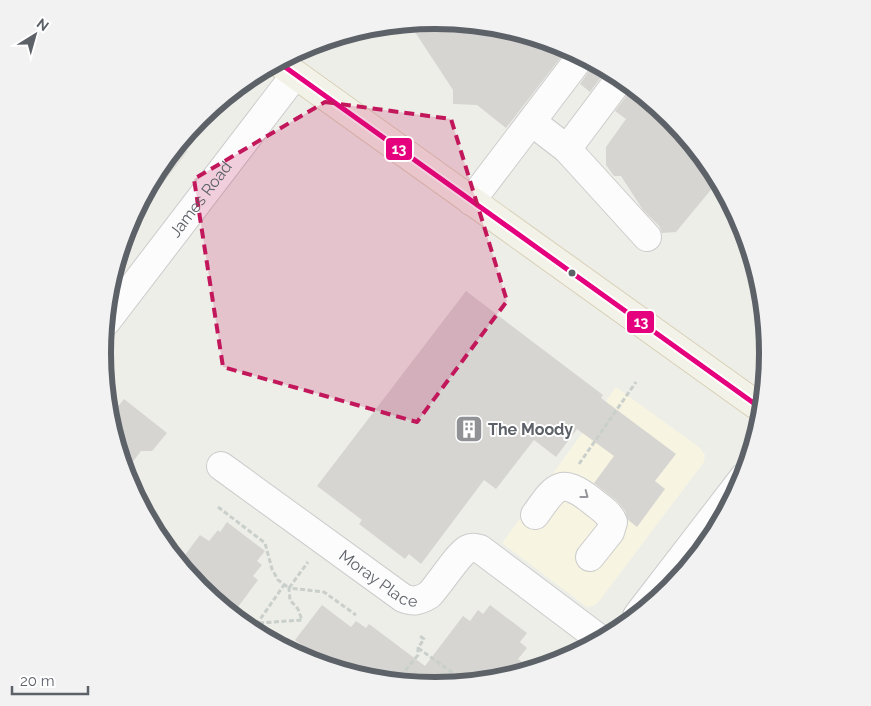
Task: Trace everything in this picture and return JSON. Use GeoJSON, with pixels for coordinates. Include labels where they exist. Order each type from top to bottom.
{"type":"FeatureCollection","features":[{"type":"Feature","properties":{"kind":"main road"},"geometry":{"type":"LineString","coordinates":[[286,68],[755,407]]}},
{"type":"Feature","properties":{"kind":"street"},"geometry":{"type":"LineString","coordinates":[[471,200],[578,61]]}},
{"type":"Feature","properties":{"kind":"street","name":"James Road"},"geometry":{"type":"LineString","coordinates":[[114,311],[286,68]]}},
{"type":"Feature","properties":{"kind":"street"},"geometry":{"type":"LineString","coordinates":[[568,149],[616,83]]}},
{"type":"Feature","properties":{"kind":"street"},"geometry":{"type":"LineString","coordinates":[[532,122],[568,149],[647,237]]}},
{"type":"Feature","properties":{"kind":"street","name":"Moray Place"},"geometry":{"type":"LineString","coordinates":[[220,466],[403,598],[415,601],[428,595],[462,553],[474,547],[480,549],[593,637]]}},
{"type":"Feature","properties":{"kind":"street"},"geometry":{"type":"LineString","coordinates":[[534,515],[556,489],[564,486],[580,491],[609,514],[613,522],[610,532],[590,557]]}},
{"type":"Feature","properties":{"kind":"street"},"geometry":{"type":"LineString","coordinates":[[659,588],[719,510]]}},
{"type":"Feature","properties":{"kind":"path"},"geometry":{"type":"LineString","coordinates":[[564,486],[636,382]]}},
{"type":"Feature","properties":{"kind":"path"},"geometry":{"type":"LineString","coordinates":[[218,507],[265,543],[272,569],[278,580],[284,585],[289,588],[324,592],[356,616]]}},
{"type":"Feature","properties":{"kind":"path"},"geometry":{"type":"LineString","coordinates":[[259,623],[302,620],[298,609],[290,600],[289,588],[311,557]]}},
{"type":"Feature","properties":{"kind":"path"},"geometry":{"type":"LineString","coordinates":[[259,623],[284,585]]}},
{"type":"Feature","properties":{"kind":"path"},"geometry":{"type":"LineString","coordinates":[[402,675],[418,655],[418,648],[424,639],[420,636]]}},
{"type":"Feature","properties":{"kind":"path"},"geometry":{"type":"LineString","coordinates":[[418,648],[458,677]]}},
{"type":"Feature","properties":{"kind":"highlighted area"},"geometry":{"type":"Polygon","coordinates":[[[325,102],[451,119],[507,301],[417,422],[223,367],[194,179],[325,102]]]}},
{"type":"Feature","properties":{"kind":"shaded area"},"geometry":{"type":"Polygon","coordinates":[[[185,148],[188,151],[151,198],[178,156],[185,148]]]}},
{"type":"Feature","properties":{"kind":"shaded area"},"geometry":{"type":"Polygon","coordinates":[[[616,387],[700,448],[705,455],[704,462],[600,600],[594,606],[587,607],[502,543],[616,387]]]}},
{"type":"Feature","properties":{"kind":"building"},"geometry":{"type":"Polygon","coordinates":[[[413,29],[457,29],[499,35],[563,54],[506,128],[477,105],[453,104],[453,90],[413,29]]]}},
{"type":"Feature","properties":{"kind":"building"},"geometry":{"type":"Polygon","coordinates":[[[591,68],[603,75],[590,92],[580,84],[591,68]]]}},
{"type":"Feature","properties":{"kind":"building"},"geometry":{"type":"Polygon","coordinates":[[[629,93],[633,96],[679,139],[713,187],[676,232],[662,233],[659,226],[643,210],[621,176],[614,176],[606,165],[606,147],[626,119],[615,111],[629,93]]]}},
{"type":"Feature","properties":{"kind":"building","name":"The Moody"},"geometry":{"type":"Polygon","coordinates":[[[466,291],[603,395],[601,398],[676,454],[655,481],[665,489],[637,527],[627,519],[625,511],[618,502],[594,483],[614,456],[577,429],[556,457],[534,440],[496,489],[484,480],[421,564],[409,554],[405,559],[359,524],[362,520],[317,486],[466,291]]]}},
{"type":"Feature","properties":{"kind":"building"},"geometry":{"type":"Polygon","coordinates":[[[124,399],[167,433],[152,451],[141,451],[131,464],[122,437],[116,409],[124,399]]]}},
{"type":"Feature","properties":{"kind":"building"},"geometry":{"type":"Polygon","coordinates":[[[227,522],[265,551],[257,561],[262,565],[253,576],[258,580],[238,607],[222,597],[184,557],[200,535],[209,541],[218,530],[220,532],[227,522]]]}},
{"type":"Feature","properties":{"kind":"building"},"geometry":{"type":"Polygon","coordinates":[[[322,605],[351,627],[356,621],[366,628],[369,624],[425,666],[463,616],[470,621],[478,610],[483,614],[490,605],[527,633],[520,642],[527,648],[518,659],[522,662],[519,666],[457,677],[414,677],[372,671],[331,660],[301,648],[303,646],[295,640],[322,605]]]}},
{"type":"Feature","properties":{"kind":"transit line","name":"13"},"geometry":{"type":"LineString","coordinates":[[284,66],[756,404]]}},
{"type":"Feature","properties":{"kind":"place","name":"The Moody"},"geometry":{"type":"Point","coordinates":[469,429]}}]}
